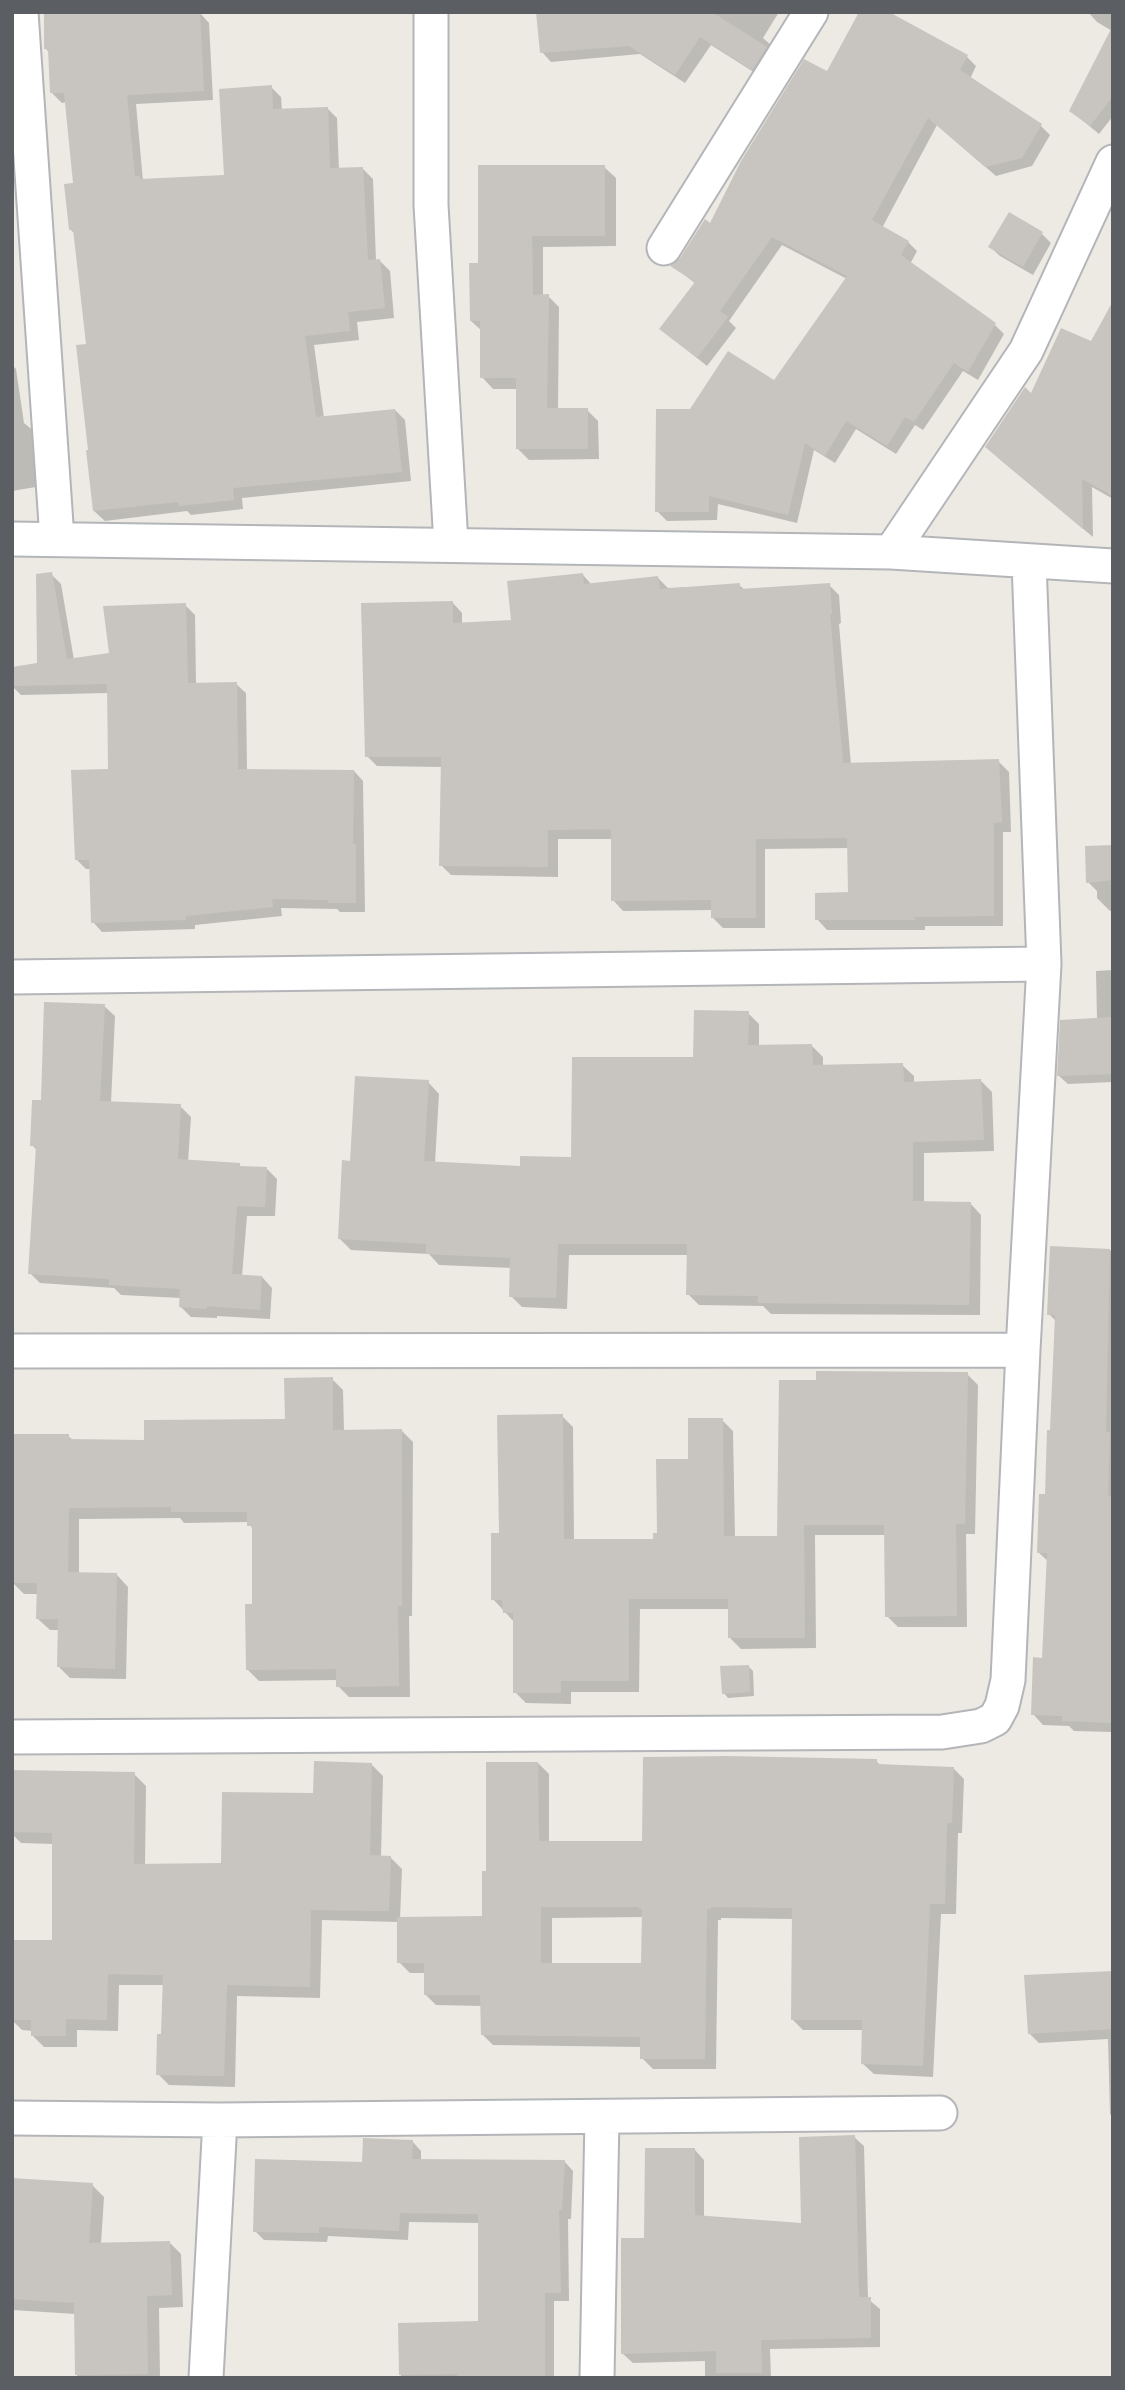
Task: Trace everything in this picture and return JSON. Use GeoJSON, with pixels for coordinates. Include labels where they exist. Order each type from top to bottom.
{"type":"FeatureCollection","features":[{"type":"Feature","properties":{"kind":"street"},"geometry":{"type":"LineString","coordinates":[[21,12],[57,539]]}},
{"type":"Feature","properties":{"kind":"street"},"geometry":{"type":"LineString","coordinates":[[431,12],[431,205],[451,544]]}},
{"type":"Feature","properties":{"kind":"street"},"geometry":{"type":"LineString","coordinates":[[664,248],[811,12]]}},
{"type":"Feature","properties":{"kind":"street"},"geometry":{"type":"LineString","coordinates":[[891,552],[1026,351],[1113,162]]}},
{"type":"Feature","properties":{"kind":"street"},"geometry":{"type":"LineString","coordinates":[[12,539],[891,552],[1113,566]]}},
{"type":"Feature","properties":{"kind":"street"},"geometry":{"type":"LineString","coordinates":[[12,1737],[929,1732],[981,1726],[995,1719],[1002,1706],[1008,1680],[1044,964],[1029,562]]}},
{"type":"Feature","properties":{"kind":"street"},"geometry":{"type":"LineString","coordinates":[[12,977],[1044,964]]}},
{"type":"Feature","properties":{"kind":"street"},"geometry":{"type":"LineString","coordinates":[[12,1351],[1023,1350]]}},
{"type":"Feature","properties":{"kind":"street"},"geometry":{"type":"LineString","coordinates":[[12,2118],[220,2120],[940,2113]]}},
{"type":"Feature","properties":{"kind":"street"},"geometry":{"type":"LineString","coordinates":[[597,2378],[602,2117]]}},
{"type":"Feature","properties":{"kind":"street"},"geometry":{"type":"LineString","coordinates":[[205,2378],[220,2120]]}},
{"type":"Feature","properties":{"kind":"building"},"geometry":{"type":"Polygon","coordinates":[[[200,12],[204,91],[127,95],[135,176],[140,176],[140,179],[224,175],[219,89],[272,85],[273,109],[328,107],[330,168],[363,167],[368,260],[380,259],[385,308],[348,312],[350,331],[305,336],[316,417],[395,409],[402,472],[233,488],[234,500],[179,506],[178,502],[93,511],[76,345],[86,344],[73,229],[69,230],[64,184],[73,183],[64,93],[50,93],[48,49],[44,49],[44,14],[200,12]]]}},
{"type":"Feature","properties":{"kind":"building"},"geometry":{"type":"Polygon","coordinates":[[[536,12],[716,12],[715,14],[767,47],[752,70],[700,37],[675,75],[629,46],[540,53],[536,12]]]}},
{"type":"Feature","properties":{"kind":"building"},"geometry":{"type":"Polygon","coordinates":[[[859,12],[889,12],[968,55],[960,70],[1042,124],[1022,158],[985,167],[928,118],[872,220],[909,241],[901,255],[996,323],[968,372],[954,363],[914,422],[905,417],[887,446],[846,421],[825,456],[805,443],[788,515],[709,496],[709,512],[655,512],[656,409],[690,409],[728,351],[774,380],[847,276],[772,237],[720,311],[728,317],[697,358],[659,329],[695,282],[670,266],[680,258],[705,219],[710,223],[741,161],[804,59],[827,71],[859,12]]]}},
{"type":"Feature","properties":{"kind":"building"},"geometry":{"type":"Polygon","coordinates":[[[1113,25],[1113,96],[1090,126],[1069,111],[1113,25]]]}},
{"type":"Feature","properties":{"kind":"building"},"geometry":{"type":"Polygon","coordinates":[[[478,165],[605,165],[605,236],[532,236],[533,295],[549,294],[547,408],[588,408],[588,449],[516,449],[516,378],[480,378],[480,321],[470,321],[469,263],[478,263],[478,165]]]}},
{"type":"Feature","properties":{"kind":"building"},"geometry":{"type":"Polygon","coordinates":[[[1009,212],[1043,232],[1023,267],[988,247],[1009,212]]]}},
{"type":"Feature","properties":{"kind":"building"},"geometry":{"type":"Polygon","coordinates":[[[1113,301],[1113,496],[1082,479],[1083,529],[985,447],[1025,387],[1031,393],[1061,328],[1091,341],[1113,301]]]}},
{"type":"Feature","properties":{"kind":"building"},"geometry":{"type":"Polygon","coordinates":[[[52,572],[67,659],[109,653],[103,606],[186,603],[188,683],[237,682],[238,769],[354,770],[353,844],[356,844],[356,903],[272,899],[273,907],[186,916],[186,920],[91,923],[89,860],[75,860],[71,770],[108,769],[107,684],[12,686],[12,667],[37,663],[36,574],[52,572]]]}},
{"type":"Feature","properties":{"kind":"building"},"geometry":{"type":"Polygon","coordinates":[[[583,573],[584,584],[658,576],[660,589],[740,583],[740,589],[830,583],[830,614],[843,763],[999,759],[1002,822],[994,823],[994,916],[915,917],[915,920],[815,920],[815,893],[848,892],[847,838],[756,839],[756,918],[711,918],[711,900],[611,901],[611,829],[548,830],[548,867],[439,866],[441,757],[365,757],[361,603],[453,601],[453,623],[511,620],[507,581],[583,573]]]}},
{"type":"Feature","properties":{"kind":"building"},"geometry":{"type":"Polygon","coordinates":[[[1113,845],[1113,880],[1086,883],[1085,846],[1113,845]]]}},
{"type":"Feature","properties":{"kind":"building"},"geometry":{"type":"Polygon","coordinates":[[[44,1002],[105,1004],[100,1101],[181,1104],[178,1159],[267,1167],[265,1207],[237,1206],[232,1274],[262,1276],[260,1310],[179,1307],[180,1289],[109,1285],[109,1279],[28,1274],[36,1146],[30,1146],[32,1100],[41,1100],[44,1002]]]}},
{"type":"Feature","properties":{"kind":"building"},"geometry":{"type":"Polygon","coordinates":[[[694,1010],[749,1011],[748,1045],[812,1044],[813,1065],[903,1063],[904,1082],[981,1079],[984,1140],[913,1142],[913,1201],[971,1202],[969,1305],[758,1303],[758,1296],[686,1295],[687,1244],[558,1244],[556,1298],[509,1297],[510,1258],[426,1254],[426,1244],[338,1239],[342,1160],[350,1161],[355,1076],[429,1080],[424,1161],[520,1166],[520,1156],[571,1157],[572,1057],[693,1057],[694,1010]]]}},
{"type":"Feature","properties":{"kind":"building"},"geometry":{"type":"Polygon","coordinates":[[[1113,1017],[1113,1074],[1057,1076],[1060,1020],[1113,1017]]]}},
{"type":"Feature","properties":{"kind":"building"},"geometry":{"type":"Polygon","coordinates":[[[1050,1246],[1110,1249],[1106,1432],[1110,1432],[1108,1496],[1113,1496],[1113,1723],[1062,1721],[1062,1716],[1031,1715],[1033,1657],[1042,1658],[1047,1553],[1037,1553],[1039,1494],[1045,1494],[1047,1430],[1050,1430],[1055,1315],[1047,1315],[1050,1246]]]}},
{"type":"Feature","properties":{"kind":"building"},"geometry":{"type":"Polygon","coordinates":[[[816,1371],[968,1372],[965,1524],[956,1524],[957,1616],[885,1617],[884,1525],[804,1525],[805,1638],[728,1638],[728,1599],[629,1599],[629,1681],[561,1681],[561,1693],[513,1693],[513,1613],[503,1613],[502,1600],[491,1600],[491,1533],[499,1533],[497,1415],[563,1414],[564,1539],[653,1539],[653,1533],[657,1533],[656,1459],[688,1459],[688,1418],[723,1418],[724,1536],[777,1536],[779,1380],[816,1380],[816,1371]]]}},
{"type":"Feature","properties":{"kind":"building"},"geometry":{"type":"Polygon","coordinates":[[[333,1377],[333,1430],[402,1429],[399,1686],[336,1687],[336,1669],[246,1670],[245,1604],[252,1604],[252,1526],[247,1526],[247,1512],[171,1512],[171,1507],[69,1508],[68,1572],[117,1573],[115,1669],[57,1667],[58,1619],[36,1619],[37,1583],[12,1583],[12,1434],[69,1434],[69,1439],[144,1440],[144,1420],[285,1419],[284,1378],[333,1377]]]}},
{"type":"Feature","properties":{"kind":"building"},"geometry":{"type":"Polygon","coordinates":[[[749,1665],[750,1692],[722,1694],[720,1666],[749,1665]]]}},
{"type":"Feature","properties":{"kind":"building"},"geometry":{"type":"Polygon","coordinates":[[[643,1757],[877,1759],[877,1764],[954,1767],[952,1823],[947,1823],[945,1904],[930,1904],[923,2066],[861,2064],[862,2020],[791,2020],[792,1908],[707,1909],[705,2059],[640,2059],[640,2037],[481,2035],[480,1995],[424,1995],[424,1963],[397,1963],[397,1917],[482,1916],[482,1871],[486,1871],[486,1762],[538,1762],[539,1841],[642,1841],[643,1757]],[[541,1907],[541,1963],[641,1963],[642,1909],[541,1907]]]}},
{"type":"Feature","properties":{"kind":"building"},"geometry":{"type":"Polygon","coordinates":[[[314,1761],[372,1763],[370,1855],[391,1856],[389,1911],[311,1910],[310,1987],[227,1985],[224,2076],[156,2075],[157,2034],[161,2034],[163,1975],[108,1974],[107,2020],[66,2019],[66,2036],[31,2036],[31,2020],[12,2020],[12,1940],[52,1940],[52,1833],[12,1832],[12,1770],[135,1772],[134,1864],[221,1863],[222,1792],[313,1793],[314,1761]]]}},
{"type":"Feature","properties":{"kind":"building"},"geometry":{"type":"Polygon","coordinates":[[[1113,1971],[1113,2029],[1028,2034],[1024,1975],[1113,1971]]]}},
{"type":"Feature","properties":{"kind":"building"},"geometry":{"type":"Polygon","coordinates":[[[855,2135],[859,2297],[871,2297],[871,2338],[761,2340],[762,2373],[716,2373],[716,2351],[621,2354],[621,2238],[644,2238],[645,2148],[695,2148],[695,2215],[801,2223],[799,2137],[855,2135]]]}},
{"type":"Feature","properties":{"kind":"building"},"geometry":{"type":"Polygon","coordinates":[[[363,2138],[413,2140],[412,2159],[565,2160],[562,2210],[559,2210],[561,2293],[545,2293],[545,2378],[457,2378],[457,2374],[399,2375],[398,2323],[478,2321],[478,2214],[400,2213],[399,2231],[319,2227],[319,2233],[253,2232],[255,2159],[362,2162],[363,2138]]]}},
{"type":"Feature","properties":{"kind":"building"},"geometry":{"type":"Polygon","coordinates":[[[12,2178],[93,2183],[89,2243],[170,2241],[172,2295],[147,2296],[148,2374],[75,2375],[74,2303],[12,2299],[12,2178]]]}}]}
